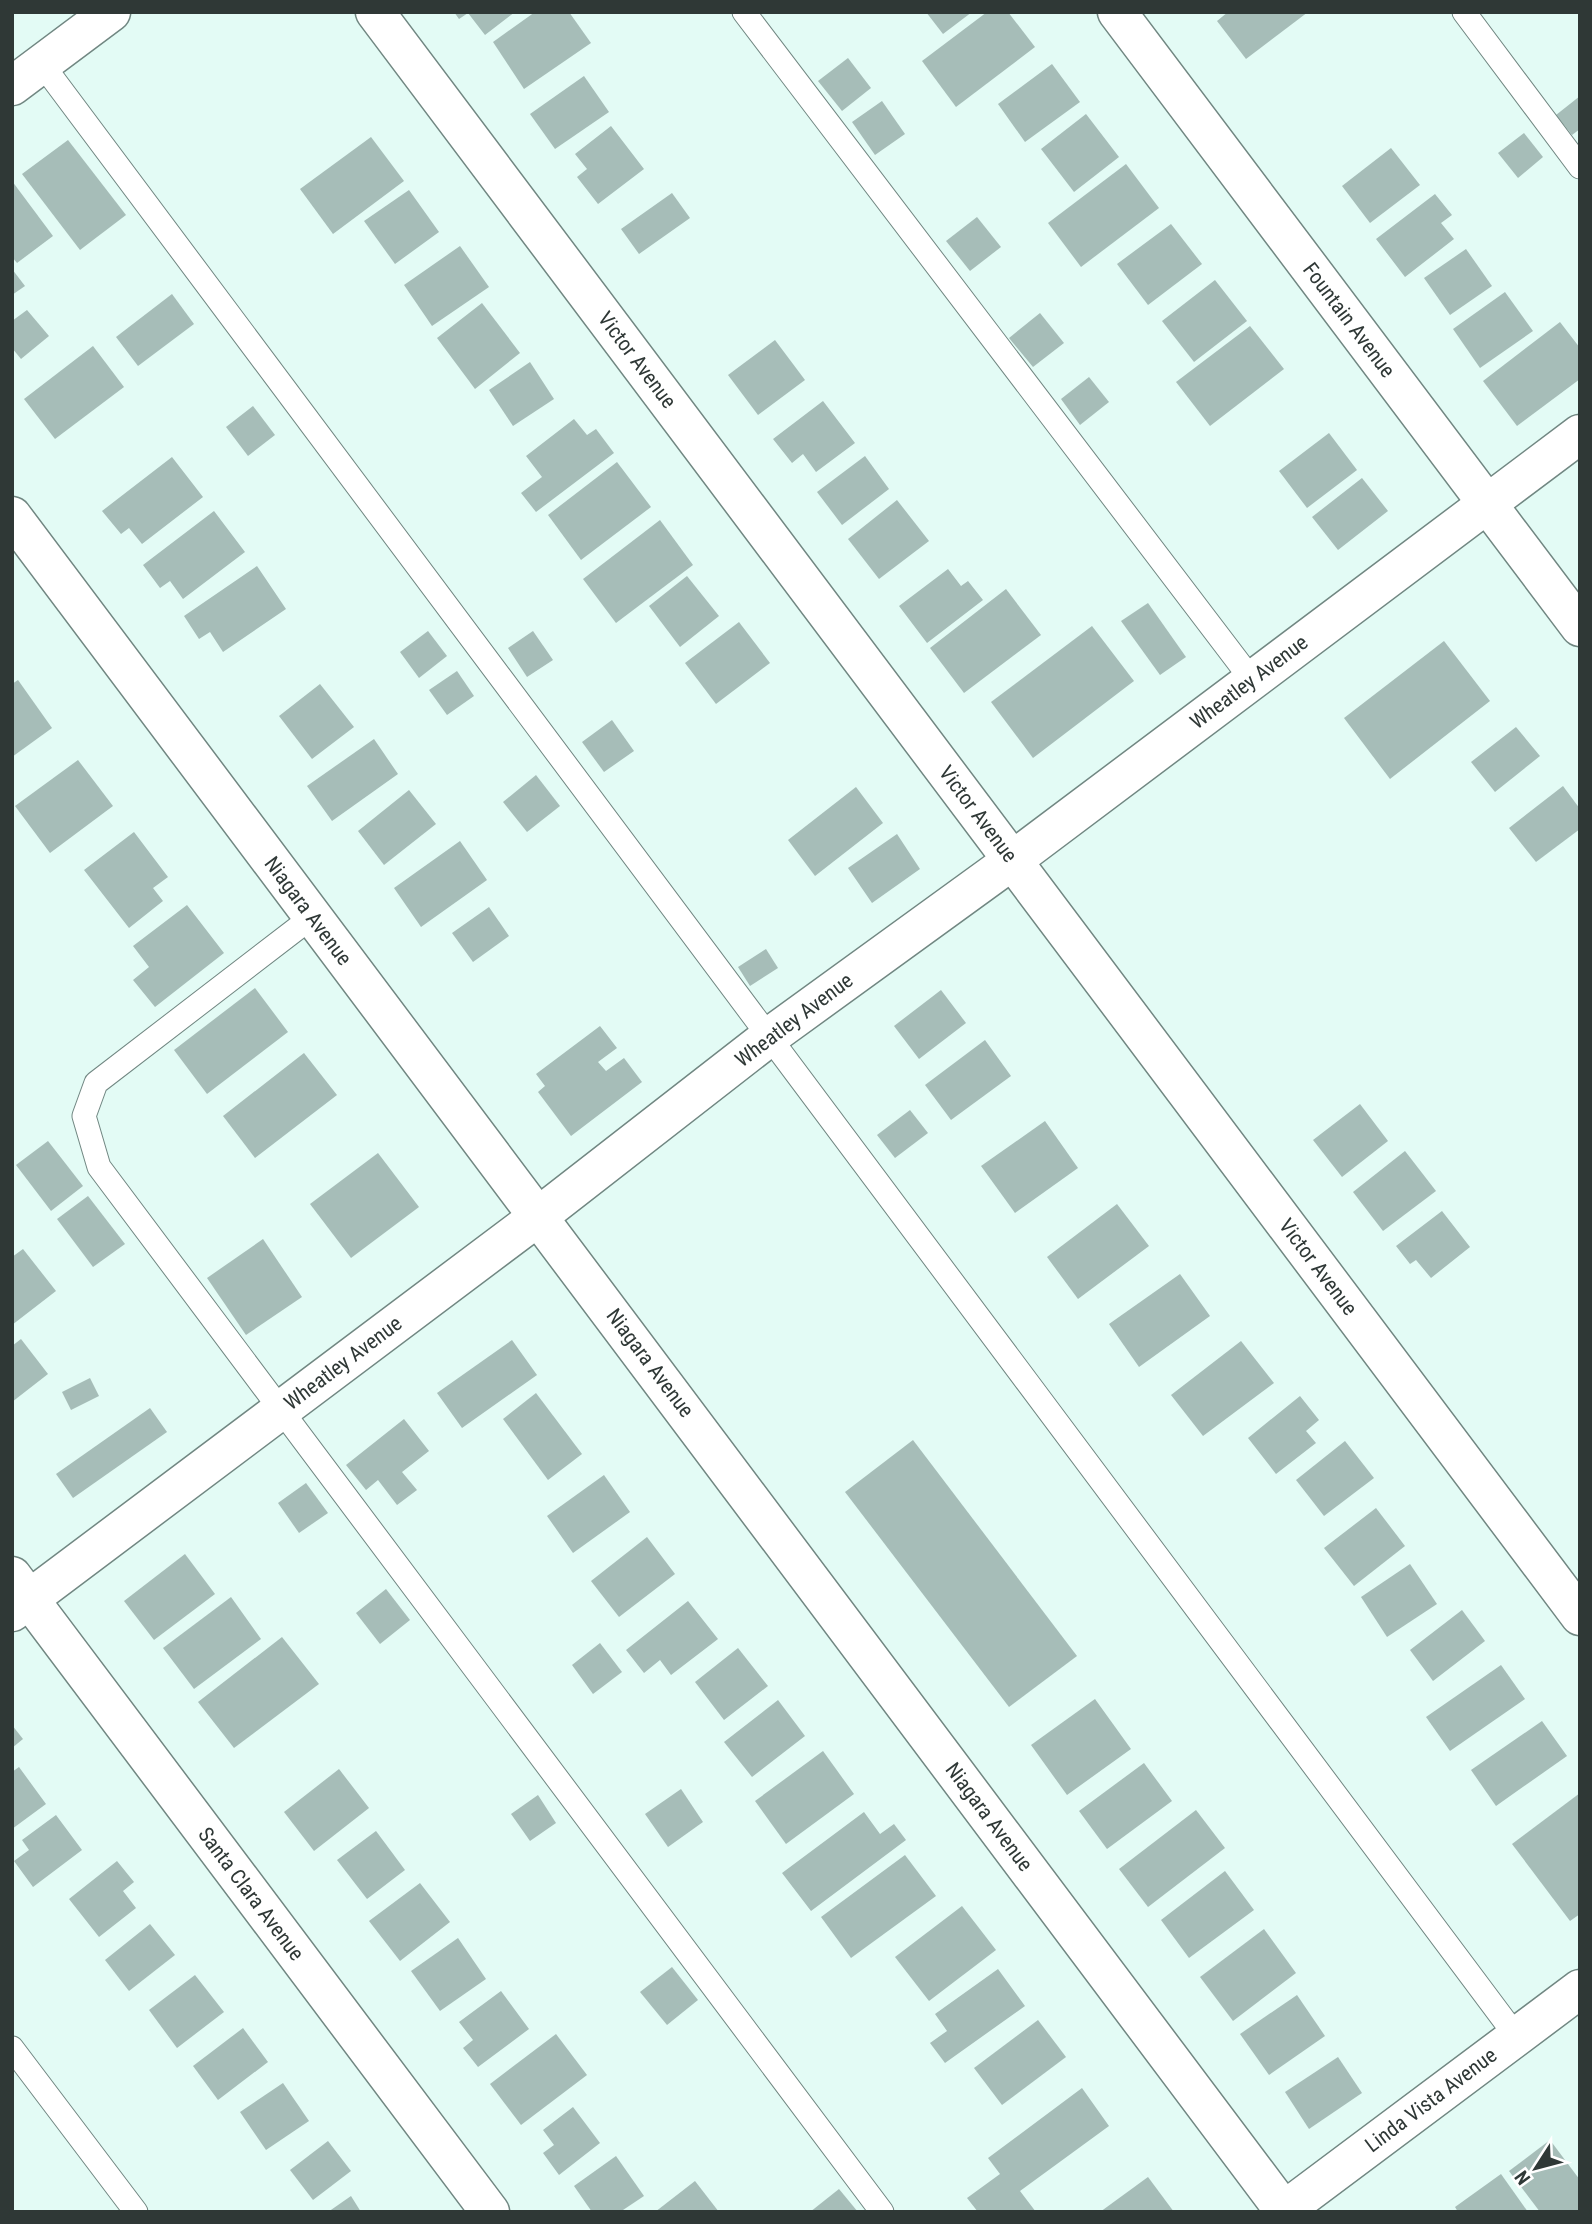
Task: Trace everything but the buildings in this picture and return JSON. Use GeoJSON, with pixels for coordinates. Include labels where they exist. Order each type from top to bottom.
{"type":"FeatureCollection","features":[{"type":"Feature","properties":{"kind":"street"},"geometry":{"type":"LineString","coordinates":[[27,75],[111,12]]}},
{"type":"Feature","properties":{"kind":"street","name":"Victor Avenue"},"geometry":{"type":"LineString","coordinates":[[375,12],[1580,1616]]}},
{"type":"Feature","properties":{"kind":"street","name":"Fountain Avenue"},"geometry":{"type":"LineString","coordinates":[[1117,12],[1580,627]]}},
{"type":"Feature","properties":{"kind":"street","name":"Wheatley Avenue"},"geometry":{"type":"LineString","coordinates":[[18,1596],[281,1410],[539,1216],[769,1037],[1013,860],[1580,434]]}},
{"type":"Feature","properties":{"kind":"street","name":"Niagara Avenue"},"geometry":{"type":"LineString","coordinates":[[12,516],[1284,2211]]}},
{"type":"Feature","properties":{"kind":"street","name":"Santa Clara Avenue"},"geometry":{"type":"LineString","coordinates":[[18,1596],[490,2212]]}},
{"type":"Feature","properties":{"kind":"street","name":"Linda Vista Avenue"},"geometry":{"type":"LineString","coordinates":[[1284,2211],[1580,1989]]}},
{"type":"Feature","properties":{"kind":"lane"},"geometry":{"type":"LineString","coordinates":[[744,12],[1252,680]]}},
{"type":"Feature","properties":{"kind":"lane"},"geometry":{"type":"LineString","coordinates":[[1464,12],[1580,167]]}},
{"type":"Feature","properties":{"kind":"lane"},"geometry":{"type":"LineString","coordinates":[[27,75],[769,1037],[1516,2036]]}},
{"type":"Feature","properties":{"kind":"lane"},"geometry":{"type":"LineString","coordinates":[[312,917],[96,1083],[85,1116],[99,1167],[882,2212]]}},
{"type":"Feature","properties":{"kind":"lane"},"geometry":{"type":"LineString","coordinates":[[12,2048],[136,2212]]}}]}
